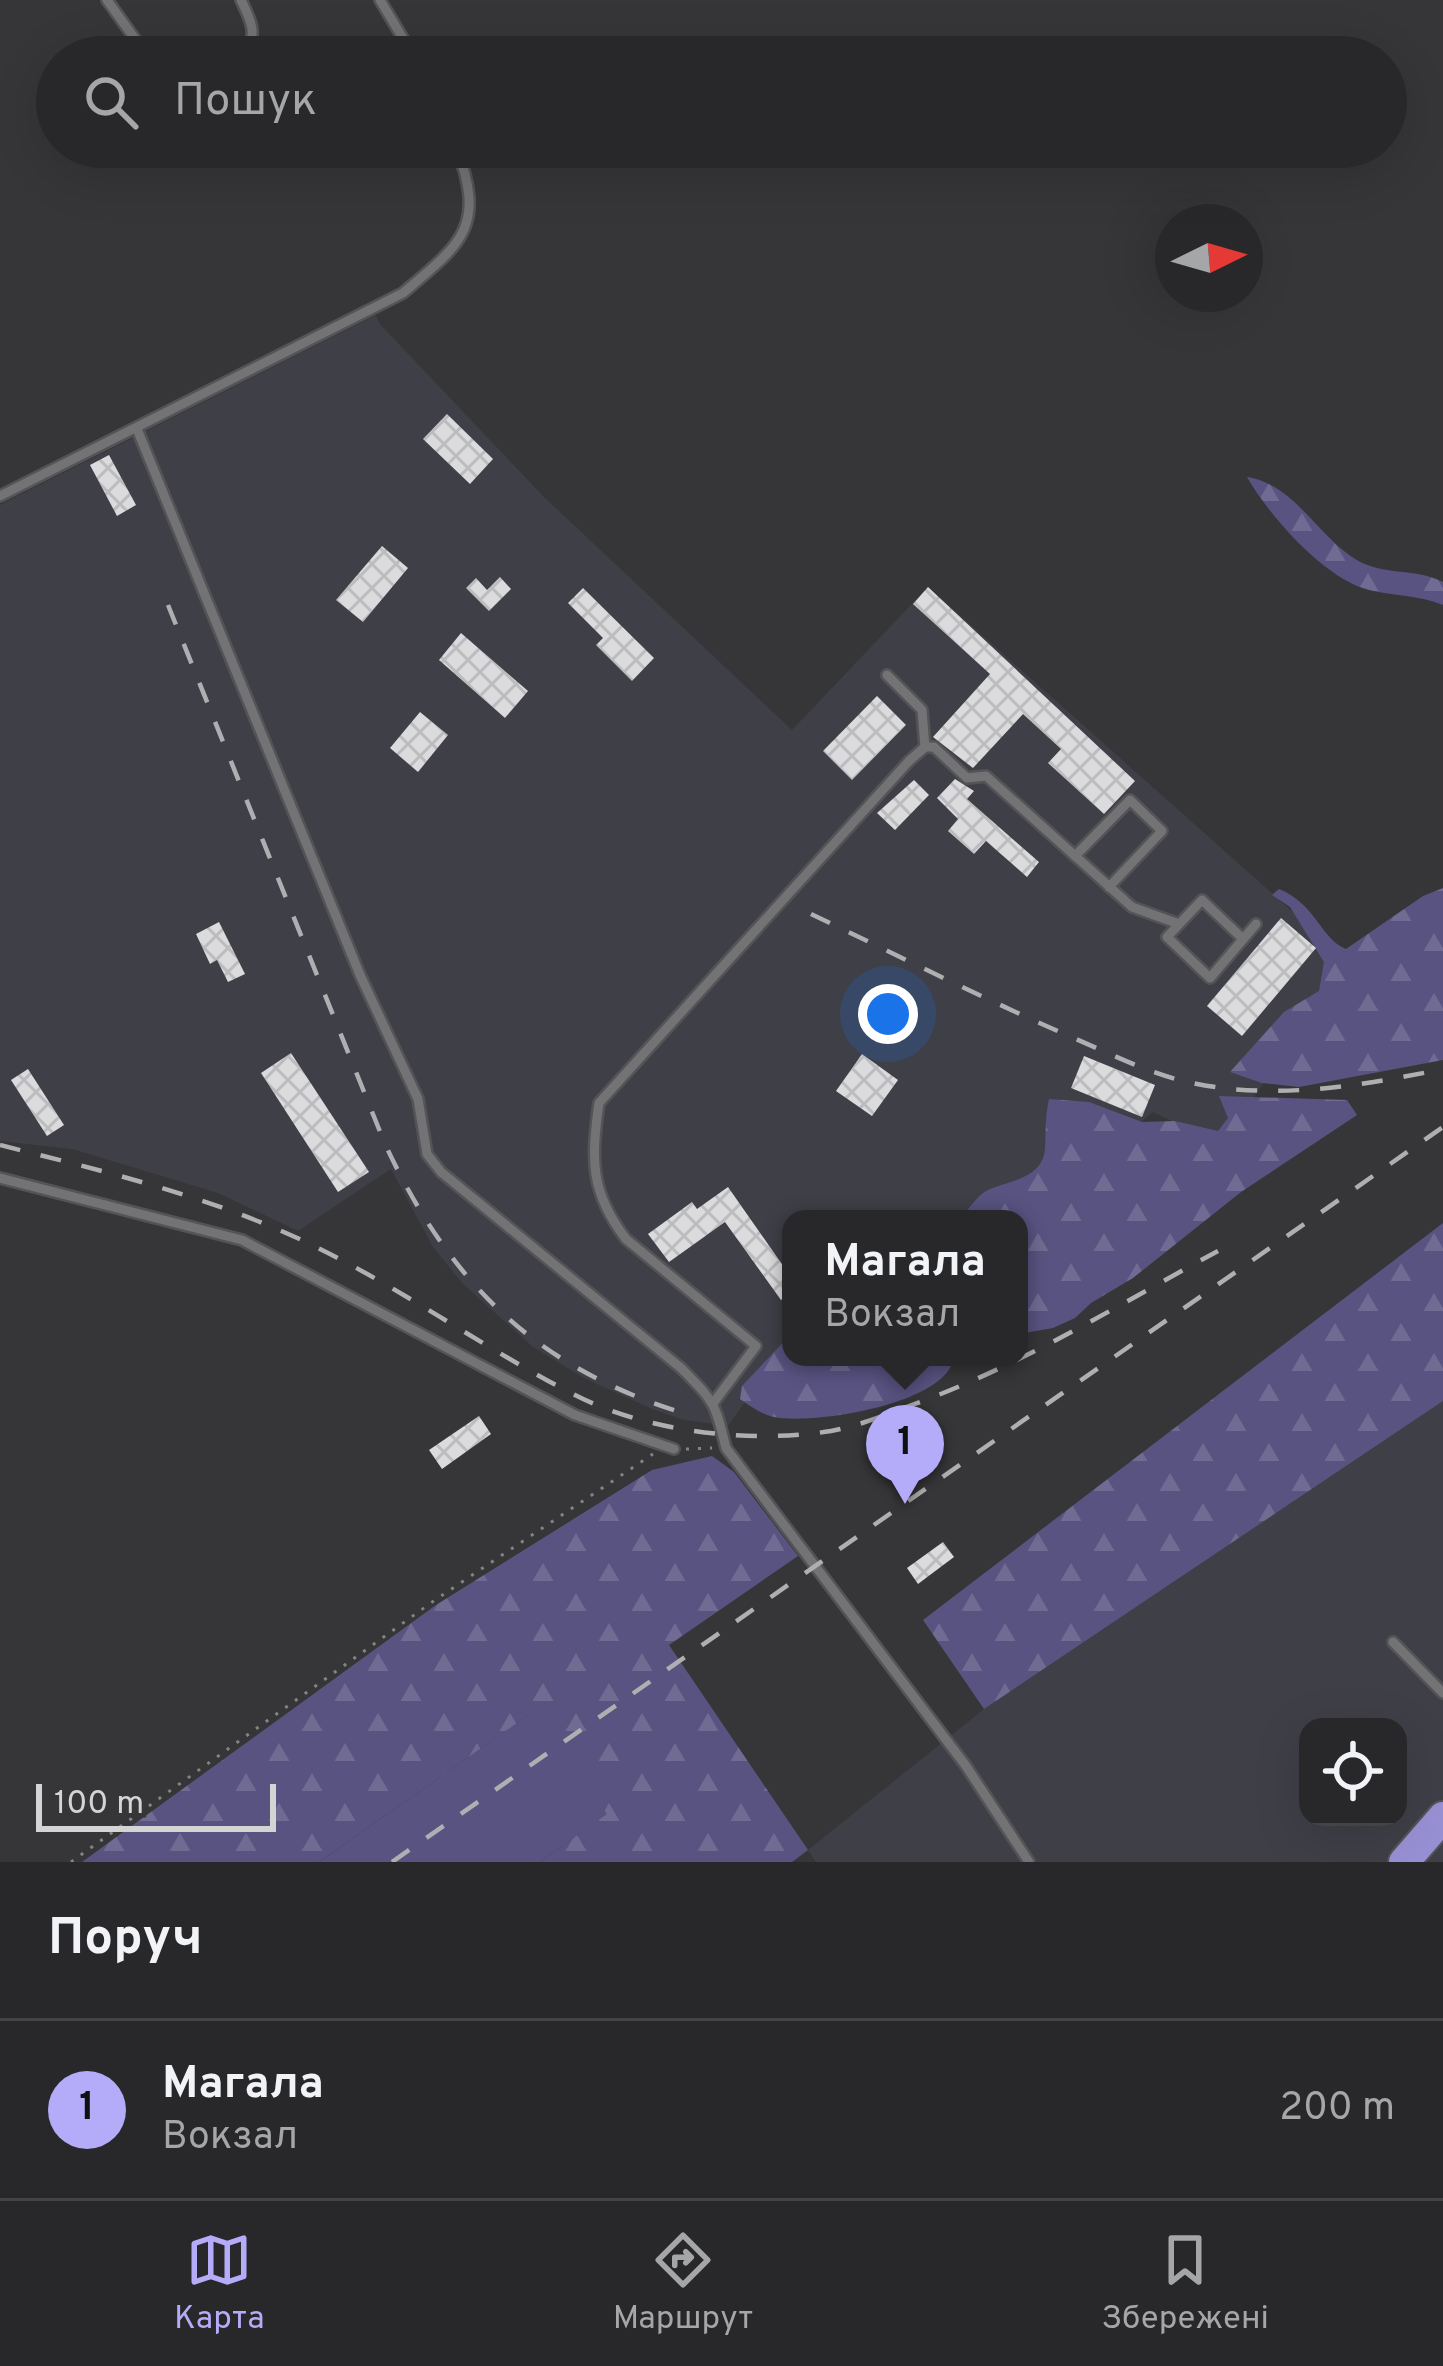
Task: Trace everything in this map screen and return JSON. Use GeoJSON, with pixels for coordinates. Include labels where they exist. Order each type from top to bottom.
{"type":"FeatureCollection","features":[{"type":"Feature","properties":{"kind":"highway"},"geometry":{"type":"LineString","coordinates":[[1404,1862],[1443,1817]]}},
{"type":"Feature","properties":{"kind":"lane"},"geometry":{"type":"LineString","coordinates":[[107,0],[133,36]]}},
{"type":"Feature","properties":{"kind":"lane"},"geometry":{"type":"LineString","coordinates":[[241,0],[253,36]]}},
{"type":"Feature","properties":{"kind":"lane"},"geometry":{"type":"LineString","coordinates":[[380,0],[401,36]]}},
{"type":"Feature","properties":{"kind":"lane"},"geometry":{"type":"LineString","coordinates":[[0,496],[403,293],[445,257],[466,231],[468,184],[463,168]]}},
{"type":"Feature","properties":{"kind":"lane"},"geometry":{"type":"LineString","coordinates":[[137,429],[360,975],[418,1099],[427,1154],[441,1172],[681,1368],[714,1402],[726,1448],[967,1766],[1029,1862]]}},
{"type":"Feature","properties":{"kind":"lane"},"geometry":{"type":"LineString","coordinates":[[714,1402],[756,1346],[626,1239],[611,1220],[596,1188],[593,1143],[599,1103],[925,747],[922,710],[887,675]]}},
{"type":"Feature","properties":{"kind":"lane"},"geometry":{"type":"LineString","coordinates":[[925,747],[934,747],[967,778],[986,776],[1132,907],[1179,924]]}},
{"type":"Feature","properties":{"kind":"lane"},"geometry":{"type":"LineString","coordinates":[[1075,856],[1130,800],[1162,831],[1109,886]]}},
{"type":"Feature","properties":{"kind":"lane"},"geometry":{"type":"LineString","coordinates":[[1243,939],[1202,900],[1167,938],[1210,978],[1256,924]]}},
{"type":"Feature","properties":{"kind":"lane"},"geometry":{"type":"LineString","coordinates":[[0,1178],[242,1240],[574,1414],[674,1449]]}},
{"type":"Feature","properties":{"kind":"lane"},"geometry":{"type":"LineString","coordinates":[[1393,1642],[1443,1693]]}},
{"type":"Feature","properties":{"kind":"path"},"geometry":{"type":"LineString","coordinates":[[71,1862],[435,1600],[650,1455],[674,1449],[726,1448]]}},
{"type":"Feature","properties":{"kind":"shaded area"},"geometry":{"type":"Polygon","coordinates":[[[376,315],[544,497],[792,730],[928,587],[1348,961],[1221,1145],[1153,1112],[1019,1210],[782,1210],[782,1366],[747,1399],[728,1426],[684,1420],[584,1378],[533,1347],[462,1283],[433,1247],[391,1169],[298,1231],[218,1193],[72,1149],[0,1141],[0,505],[376,315]]]}},
{"type":"Feature","properties":{"kind":"shaded area"},"geometry":{"type":"Polygon","coordinates":[[[1443,1401],[1443,1862],[816,1862],[808,1850],[984,1709],[1443,1401]]]}},
{"type":"Feature","properties":{"kind":"green space"},"geometry":{"type":"Polygon","coordinates":[[[1247,477],[1278,489],[1339,547],[1363,563],[1443,582],[1443,605],[1369,590],[1335,573],[1284,527],[1247,477]]]}},
{"type":"Feature","properties":{"kind":"green space"},"geometry":{"type":"Polygon","coordinates":[[[1443,888],[1443,1060],[1299,1087],[1262,1083],[1230,1072],[1284,1012],[1319,991],[1324,962],[1290,907],[1272,895],[1279,889],[1291,895],[1346,949],[1423,896],[1443,888]]]}},
{"type":"Feature","properties":{"kind":"green space"},"geometry":{"type":"Polygon","coordinates":[[[1219,1096],[1347,1100],[1357,1115],[1241,1192],[1075,1318],[1028,1332],[1028,1210],[967,1210],[986,1191],[1038,1167],[1045,1148],[1049,1099],[1089,1102],[1142,1122],[1175,1121],[1218,1131],[1228,1118],[1219,1096]]]}},
{"type":"Feature","properties":{"kind":"green space"},"geometry":{"type":"Polygon","coordinates":[[[1443,1223],[1443,1401],[984,1709],[923,1620],[1443,1223]]]}},
{"type":"Feature","properties":{"kind":"green space"},"geometry":{"type":"Polygon","coordinates":[[[782,1344],[782,1366],[950,1366],[929,1387],[905,1399],[818,1418],[760,1412],[740,1399],[742,1386],[782,1344]]]}},
{"type":"Feature","properties":{"kind":"green space"},"geometry":{"type":"Polygon","coordinates":[[[712,1456],[734,1472],[798,1556],[669,1645],[808,1850],[792,1862],[540,1862],[607,1814],[540,1707],[319,1862],[82,1862],[436,1605],[652,1470],[712,1456]]]}},
{"type":"Feature","properties":{"kind":"green space"},"geometry":{"type":"Polygon","coordinates":[[[541,1706],[608,1814],[540,1862],[319,1862],[541,1706]]]}},
{"type":"Feature","properties":{"kind":"building"},"geometry":{"type":"Polygon","coordinates":[[[447,414],[493,459],[470,484],[423,439],[447,414]]]}},
{"type":"Feature","properties":{"kind":"building"},"geometry":{"type":"Polygon","coordinates":[[[109,455],[136,505],[117,516],[90,465],[109,455]]]}},
{"type":"Feature","properties":{"kind":"building"},"geometry":{"type":"Polygon","coordinates":[[[382,546],[408,568],[363,622],[336,600],[382,546]]]}},
{"type":"Feature","properties":{"kind":"building"},"geometry":{"type":"Polygon","coordinates":[[[500,577],[511,589],[489,611],[466,588],[476,578],[487,590],[500,577]]]}},
{"type":"Feature","properties":{"kind":"building"},"geometry":{"type":"Polygon","coordinates":[[[928,587],[1135,781],[1104,814],[1048,763],[1061,749],[1023,714],[973,768],[933,737],[990,674],[913,604],[928,587]]]}},
{"type":"Feature","properties":{"kind":"building"},"geometry":{"type":"Polygon","coordinates":[[[583,588],[654,658],[632,681],[596,645],[603,638],[568,603],[583,588]]]}},
{"type":"Feature","properties":{"kind":"building"},"geometry":{"type":"Polygon","coordinates":[[[461,633],[528,691],[505,718],[439,660],[461,633]]]}},
{"type":"Feature","properties":{"kind":"building"},"geometry":{"type":"Polygon","coordinates":[[[877,696],[906,725],[852,780],[823,751],[877,696]]]}},
{"type":"Feature","properties":{"kind":"building"},"geometry":{"type":"Polygon","coordinates":[[[420,712],[448,735],[418,772],[390,748],[420,712]]]}},
{"type":"Feature","properties":{"kind":"building"},"geometry":{"type":"Polygon","coordinates":[[[955,779],[974,791],[967,799],[1039,862],[1027,877],[986,841],[974,854],[948,831],[958,819],[937,798],[955,779]]]}},
{"type":"Feature","properties":{"kind":"building"},"geometry":{"type":"Polygon","coordinates":[[[914,780],[929,795],[895,830],[877,813],[914,780]]]}},
{"type":"Feature","properties":{"kind":"building"},"geometry":{"type":"Polygon","coordinates":[[[1281,918],[1316,948],[1242,1036],[1207,1006],[1281,918]]]}},
{"type":"Feature","properties":{"kind":"building"},"geometry":{"type":"Polygon","coordinates":[[[219,922],[245,974],[228,982],[217,960],[210,964],[196,934],[219,922]]]}},
{"type":"Feature","properties":{"kind":"building"},"geometry":{"type":"Polygon","coordinates":[[[291,1053],[369,1172],[338,1192],[261,1073],[291,1053]]]}},
{"type":"Feature","properties":{"kind":"building"},"geometry":{"type":"Polygon","coordinates":[[[862,1054],[898,1080],[872,1116],[836,1091],[862,1054]]]}},
{"type":"Feature","properties":{"kind":"building"},"geometry":{"type":"Polygon","coordinates":[[[1084,1056],[1155,1085],[1142,1117],[1071,1088],[1084,1056]]]}},
{"type":"Feature","properties":{"kind":"building"},"geometry":{"type":"Polygon","coordinates":[[[28,1069],[64,1125],[47,1136],[11,1080],[28,1069]]]}},
{"type":"Feature","properties":{"kind":"building"},"geometry":{"type":"Polygon","coordinates":[[[728,1187],[782,1264],[782,1299],[725,1222],[669,1262],[648,1234],[692,1202],[697,1209],[728,1187]]]}},
{"type":"Feature","properties":{"kind":"building"},"geometry":{"type":"Polygon","coordinates":[[[479,1416],[491,1434],[442,1469],[429,1450],[479,1416]]]}},
{"type":"Feature","properties":{"kind":"building"},"geometry":{"type":"Polygon","coordinates":[[[943,1542],[954,1557],[918,1584],[907,1568],[943,1542]]]}},
{"type":"Feature","properties":{"kind":"railway"},"geometry":{"type":"LineString","coordinates":[[168,605],[385,1144],[437,1237],[501,1312],[539,1343],[581,1370],[680,1412]]}},
{"type":"Feature","properties":{"kind":"railway"},"geometry":{"type":"LineString","coordinates":[[811,914],[1036,1022],[1142,1068],[1188,1082],[1284,1091],[1348,1086],[1443,1069]]}},
{"type":"Feature","properties":{"kind":"railway"},"geometry":{"type":"LineString","coordinates":[[392,1862],[1443,1127]]}},
{"type":"Feature","properties":{"kind":"railway"},"geometry":{"type":"LineString","coordinates":[[0,1145],[163,1188],[282,1231],[352,1266],[573,1394],[665,1426],[733,1435],[831,1431],[909,1406],[1002,1366]]}},
{"type":"Feature","properties":{"kind":"railway"},"geometry":{"type":"LineString","coordinates":[[1028,1354],[1218,1251]]}},
{"type":"Feature","properties":{"kind":"place","name":"Магала"},"geometry":{"type":"Point","coordinates":[905,1504]}}]}
